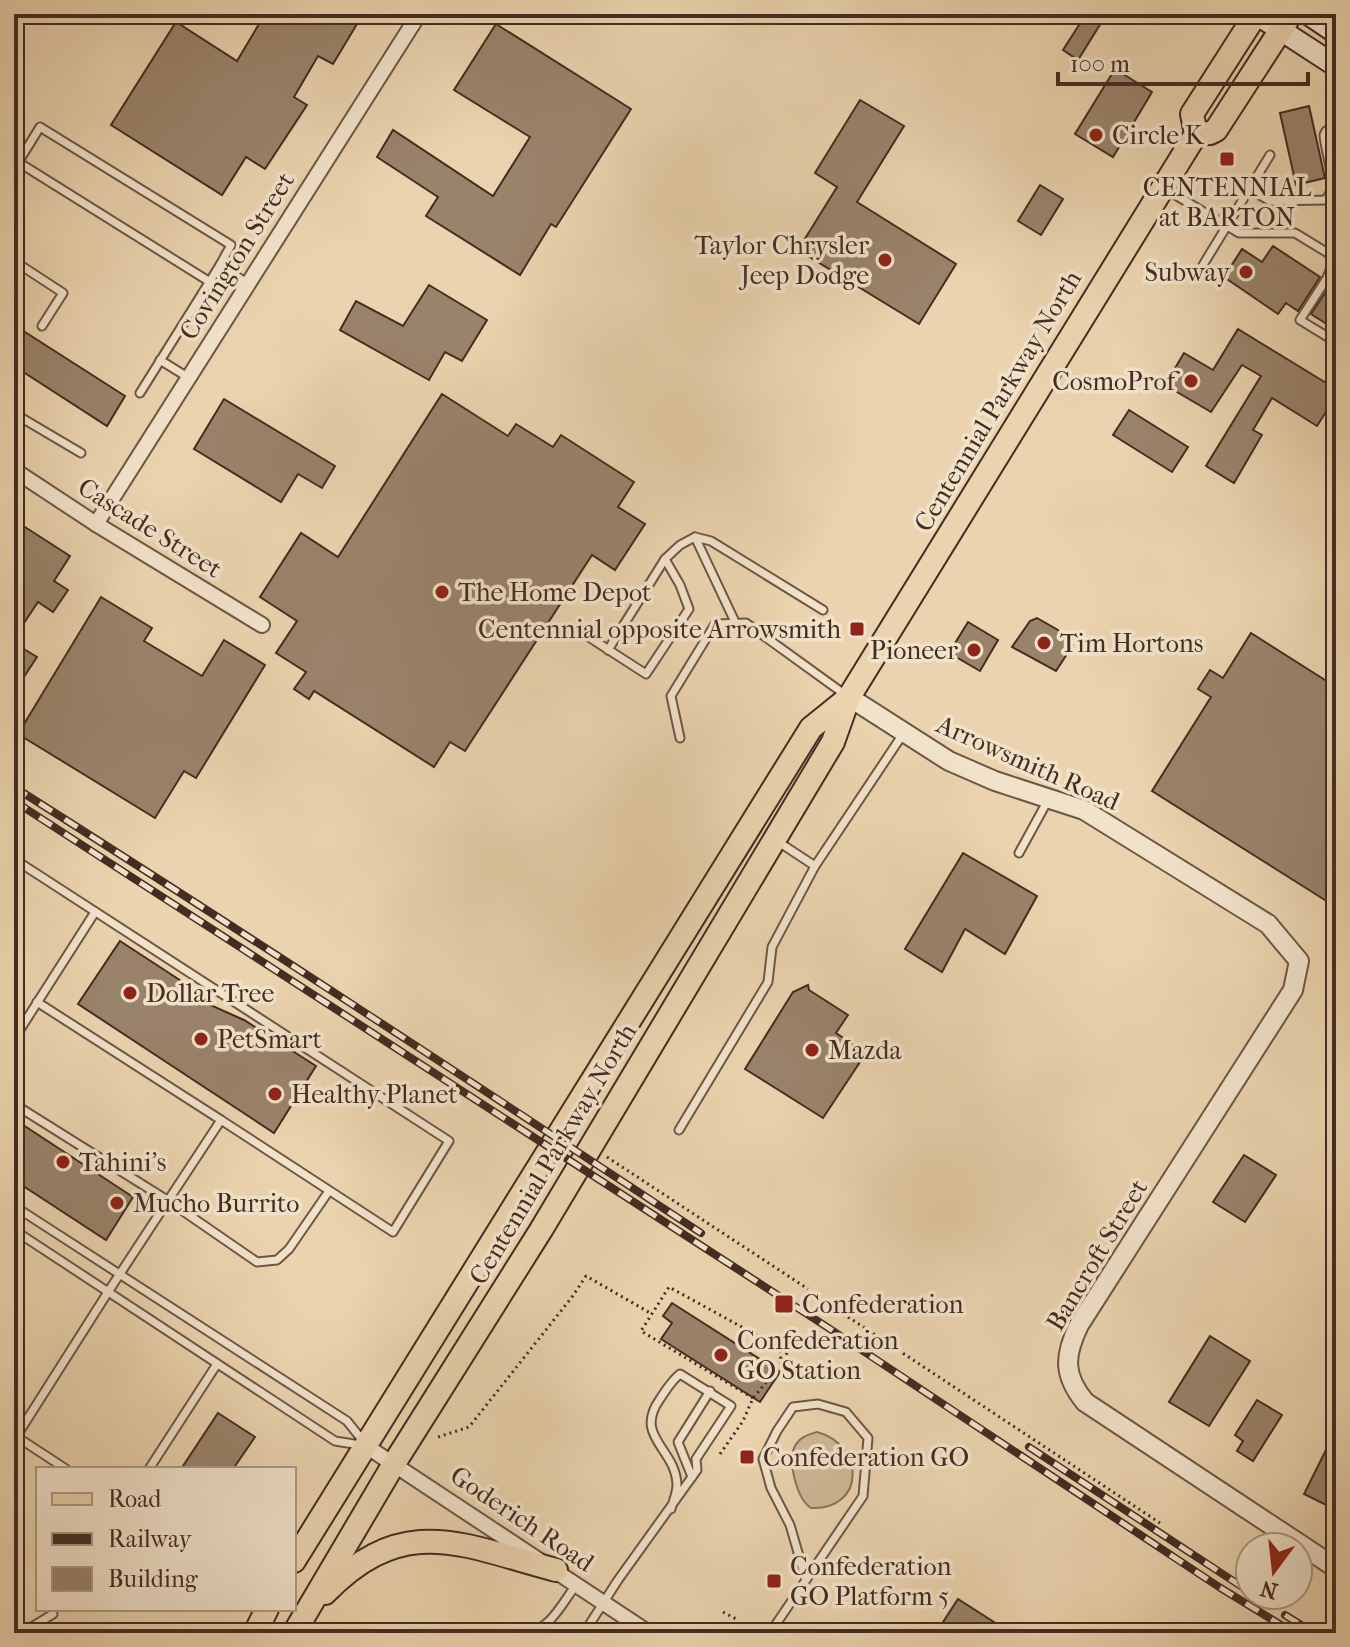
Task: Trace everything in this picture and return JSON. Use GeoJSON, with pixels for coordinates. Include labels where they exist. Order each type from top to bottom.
{"type":"FeatureCollection","features":[{"type":"Feature","properties":{"kind":"main road"},"geometry":{"type":"LineString","coordinates":[[1256,14],[1285,22],[1336,66]]}},
{"type":"Feature","properties":{"kind":"main road","name":"Centennial Parkway North"},"geometry":{"type":"LineString","coordinates":[[298,1625],[395,1462],[541,1230],[833,742],[849,697],[1196,134],[1192,114],[1256,14]]}},
{"type":"Feature","properties":{"kind":"main road"},"geometry":{"type":"LineString","coordinates":[[1308,14],[1336,33]]}},
{"type":"Feature","properties":{"kind":"main road","name":"Centennial Parkway North"},"geometry":{"type":"LineString","coordinates":[[1196,134],[1216,130],[1285,22]]}},
{"type":"Feature","properties":{"kind":"main road","name":"Centennial Parkway North"},"geometry":{"type":"LineString","coordinates":[[296,1558],[811,728],[849,697]]}},
{"type":"Feature","properties":{"kind":"main road"},"geometry":{"type":"LineString","coordinates":[[298,1625],[343,1575],[370,1556],[411,1541],[441,1540],[556,1570]]}},
{"type":"Feature","properties":{"kind":"main road"},"geometry":{"type":"LineString","coordinates":[[255,1633],[266,1611]]}},
{"type":"Feature","properties":{"kind":"street","name":"Covington Street"},"geometry":{"type":"LineString","coordinates":[[96,524],[419,14]]}},
{"type":"Feature","properties":{"kind":"street","name":"Cascade Street"},"geometry":{"type":"LineString","coordinates":[[14,470],[262,625]]}},
{"type":"Feature","properties":{"kind":"street","name":"Arrowsmith Road"},"geometry":{"type":"LineString","coordinates":[[849,697],[949,761],[995,781],[1084,810],[1268,924],[1299,961]]}},
{"type":"Feature","properties":{"kind":"street","name":"Bancroft Street"},"geometry":{"type":"LineString","coordinates":[[1299,961],[1293,990],[1079,1325],[1071,1341],[1067,1369],[1072,1386],[1085,1402],[1336,1568]]}},
{"type":"Feature","properties":{"kind":"street","name":"Goderich Road"},"geometry":{"type":"LineString","coordinates":[[366,1446],[395,1462],[649,1633]]}},
{"type":"Feature","properties":{"kind":"lane"},"geometry":{"type":"LineString","coordinates":[[1249,189],[1270,201],[1325,200],[1330,196],[1332,186],[1324,135],[1336,126]]}},
{"type":"Feature","properties":{"kind":"lane"},"geometry":{"type":"LineString","coordinates":[[140,393],[210,282],[231,245],[40,127],[16,166],[210,282]]}},
{"type":"Feature","properties":{"kind":"lane"},"geometry":{"type":"LineString","coordinates":[[1203,265],[1270,155]]}},
{"type":"Feature","properties":{"kind":"lane"},"geometry":{"type":"LineString","coordinates":[[1162,187],[1239,233],[1295,233],[1335,257],[1327,278],[1300,320],[1336,342]]}},
{"type":"Feature","properties":{"kind":"lane"},"geometry":{"type":"LineString","coordinates":[[14,261],[63,293],[42,326]]}},
{"type":"Feature","properties":{"kind":"lane"},"geometry":{"type":"LineString","coordinates":[[220,265],[248,284]]}},
{"type":"Feature","properties":{"kind":"lane"},"geometry":{"type":"LineString","coordinates":[[160,360],[189,378]]}},
{"type":"Feature","properties":{"kind":"lane"},"geometry":{"type":"LineString","coordinates":[[14,414],[81,453]]}},
{"type":"Feature","properties":{"kind":"lane"},"geometry":{"type":"LineString","coordinates":[[695,537],[736,624]]}},
{"type":"Feature","properties":{"kind":"lane"},"geometry":{"type":"LineString","coordinates":[[608,650],[665,559],[680,545],[695,537],[711,541],[823,610]]}},
{"type":"Feature","properties":{"kind":"lane"},"geometry":{"type":"LineString","coordinates":[[581,632],[646,674],[689,609],[665,559]]}},
{"type":"Feature","properties":{"kind":"lane"},"geometry":{"type":"LineString","coordinates":[[680,738],[671,696],[715,624],[746,623],[849,697]]}},
{"type":"Feature","properties":{"kind":"lane"},"geometry":{"type":"LineString","coordinates":[[679,1130],[768,982],[772,947],[815,866],[903,734]]}},
{"type":"Feature","properties":{"kind":"lane"},"geometry":{"type":"LineString","coordinates":[[1019,853],[1049,798]]}},
{"type":"Feature","properties":{"kind":"lane"},"geometry":{"type":"LineString","coordinates":[[775,839],[815,866]]}},
{"type":"Feature","properties":{"kind":"lane"},"geometry":{"type":"LineString","coordinates":[[14,859],[449,1141],[393,1232],[37,1002]]}},
{"type":"Feature","properties":{"kind":"lane"},"geometry":{"type":"LineString","coordinates":[[14,1039],[95,912]]}},
{"type":"Feature","properties":{"kind":"lane"},"geometry":{"type":"LineString","coordinates":[[14,1104],[167,1200],[257,1262],[277,1260],[289,1249],[329,1191]]}},
{"type":"Feature","properties":{"kind":"lane"},"geometry":{"type":"LineString","coordinates":[[63,1467],[15,1436],[221,1120]]}},
{"type":"Feature","properties":{"kind":"lane"},"geometry":{"type":"LineString","coordinates":[[14,1206],[347,1421],[366,1446]]}},
{"type":"Feature","properties":{"kind":"lane"},"geometry":{"type":"LineString","coordinates":[[14,1230],[335,1441],[366,1446]]}},
{"type":"Feature","properties":{"kind":"lane"},"geometry":{"type":"LineString","coordinates":[[150,1467],[217,1364]]}},
{"type":"Feature","properties":{"kind":"lane"},"geometry":{"type":"LineString","coordinates":[[584,1633],[603,1604],[671,1509],[697,1470],[696,1459],[731,1406],[680,1374],[673,1379],[653,1409],[650,1421],[652,1434],[673,1465],[677,1486],[671,1509]]}},
{"type":"Feature","properties":{"kind":"lane"},"geometry":{"type":"LineString","coordinates":[[692,1477],[678,1442],[710,1391]]}},
{"type":"Feature","properties":{"kind":"lane"},"geometry":{"type":"LineString","coordinates":[[770,1633],[806,1580],[863,1496],[868,1438],[846,1412],[818,1404],[793,1407],[763,1459],[771,1488],[790,1525],[806,1580]]}},
{"type":"Feature","properties":{"kind":"lane"},"geometry":{"type":"LineString","coordinates":[[525,1633],[535,1633],[548,1622],[576,1585]]}},
{"type":"Feature","properties":{"kind":"lane"},"geometry":{"type":"LineString","coordinates":[[22,1633],[53,1614]]}},
{"type":"Feature","properties":{"kind":"path"},"geometry":{"type":"LineString","coordinates":[[607,1157],[808,1289]]}},
{"type":"Feature","properties":{"kind":"path"},"geometry":{"type":"LineString","coordinates":[[438,1437],[469,1427],[586,1276],[652,1314]]}},
{"type":"Feature","properties":{"kind":"path"},"geometry":{"type":"LineString","coordinates":[[753,1398],[641,1331],[669,1287],[780,1348],[781,1364]]}},
{"type":"Feature","properties":{"kind":"path"},"geometry":{"type":"LineString","coordinates":[[833,1307],[1160,1523]]}},
{"type":"Feature","properties":{"kind":"path"},"geometry":{"type":"LineString","coordinates":[[720,1454],[743,1421],[753,1398],[788,1351]]}},
{"type":"Feature","properties":{"kind":"path"},"geometry":{"type":"LineString","coordinates":[[723,1612],[736,1619]]}},
{"type":"Feature","properties":{"kind":"path"},"geometry":{"type":"LineString","coordinates":[[689,1628],[698,1633]]}},
{"type":"Feature","properties":{"kind":"shaded area"},"geometry":{"type":"Polygon","coordinates":[[[817,1432],[833,1439],[844,1450],[851,1462],[853,1476],[850,1488],[842,1499],[829,1506],[811,1508],[801,1497],[792,1461],[797,1443],[817,1432]]]}},
{"type":"Feature","properties":{"kind":"building"},"geometry":{"type":"Polygon","coordinates":[[[265,14],[363,14],[333,64],[318,56],[294,97],[307,105],[265,169],[246,157],[222,195],[111,125],[176,22],[237,61],[265,14]]]}},
{"type":"Feature","properties":{"kind":"building"},"geometry":{"type":"Polygon","coordinates":[[[1086,14],[1101,23],[1078,60],[1063,50],[1086,14]]]}},
{"type":"Feature","properties":{"kind":"building"},"geometry":{"type":"Polygon","coordinates":[[[496,24],[631,109],[556,227],[551,224],[520,275],[426,216],[438,197],[377,157],[393,130],[493,196],[530,137],[454,90],[496,24]]]}},
{"type":"Feature","properties":{"kind":"building"},"geometry":{"type":"Polygon","coordinates":[[[1115,69],[1152,92],[1113,157],[1075,134],[1115,69]]]}},
{"type":"Feature","properties":{"kind":"building"},"geometry":{"type":"Polygon","coordinates":[[[860,100],[904,126],[857,202],[956,264],[919,324],[798,250],[837,187],[815,173],[860,100]]]}},
{"type":"Feature","properties":{"kind":"building"},"geometry":{"type":"Polygon","coordinates":[[[1309,106],[1325,178],[1296,185],[1280,113],[1309,106]]]}},
{"type":"Feature","properties":{"kind":"building"},"geometry":{"type":"Polygon","coordinates":[[[1040,185],[1063,199],[1041,235],[1018,221],[1040,185]]]}},
{"type":"Feature","properties":{"kind":"building"},"geometry":{"type":"Polygon","coordinates":[[[1273,246],[1320,277],[1298,311],[1286,303],[1278,314],[1224,277],[1242,249],[1262,262],[1273,246]]]}},
{"type":"Feature","properties":{"kind":"building"},"geometry":{"type":"Polygon","coordinates":[[[1331,284],[1336,288],[1336,330],[1311,314],[1331,284]]]}},
{"type":"Feature","properties":{"kind":"building"},"geometry":{"type":"Polygon","coordinates":[[[429,285],[487,320],[462,361],[445,352],[429,380],[340,330],[356,301],[403,326],[429,285]]]}},
{"type":"Feature","properties":{"kind":"building"},"geometry":{"type":"Polygon","coordinates":[[[14,325],[125,396],[107,426],[14,366],[14,325]]]}},
{"type":"Feature","properties":{"kind":"building"},"geometry":{"type":"Polygon","coordinates":[[[1238,329],[1336,389],[1336,396],[1317,426],[1272,398],[1253,430],[1262,435],[1234,483],[1206,466],[1261,376],[1242,365],[1211,412],[1165,385],[1184,353],[1213,370],[1238,329]]]}},
{"type":"Feature","properties":{"kind":"building","name":"The Home Depot"},"geometry":{"type":"Polygon","coordinates":[[[442,394],[508,436],[516,424],[553,447],[561,435],[634,482],[618,507],[645,524],[615,570],[592,555],[465,751],[450,742],[434,767],[314,691],[309,699],[294,689],[306,672],[276,653],[297,621],[260,597],[301,533],[338,557],[442,394]]]}},
{"type":"Feature","properties":{"kind":"building"},"geometry":{"type":"Polygon","coordinates":[[[224,399],[335,466],[322,488],[298,474],[281,502],[194,449],[224,399]]]}},
{"type":"Feature","properties":{"kind":"building"},"geometry":{"type":"Polygon","coordinates":[[[1129,410],[1188,447],[1172,472],[1113,435],[1129,410]]]}},
{"type":"Feature","properties":{"kind":"building"},"geometry":{"type":"Polygon","coordinates":[[[14,520],[70,556],[54,581],[68,590],[53,612],[38,602],[14,638],[14,520]]]}},
{"type":"Feature","properties":{"kind":"building"},"geometry":{"type":"Polygon","coordinates":[[[101,597],[152,628],[144,641],[202,676],[224,640],[265,665],[196,778],[184,771],[155,818],[18,734],[101,597]]]}},
{"type":"Feature","properties":{"kind":"building","name":"Tim Hortons"},"geometry":{"type":"Polygon","coordinates":[[[1037,618],[1058,630],[1073,645],[1056,671],[1012,647],[1030,621],[1037,618]]]}},
{"type":"Feature","properties":{"kind":"building"},"geometry":{"type":"Polygon","coordinates":[[[968,622],[998,640],[980,671],[949,653],[968,622]]]}},
{"type":"Feature","properties":{"kind":"building"},"geometry":{"type":"Polygon","coordinates":[[[1251,633],[1336,687],[1336,907],[1152,791],[1211,697],[1198,689],[1201,684],[1210,670],[1223,678],[1251,633]]]}},
{"type":"Feature","properties":{"kind":"building"},"geometry":{"type":"Polygon","coordinates":[[[14,643],[37,657],[14,692],[14,643]]]}},
{"type":"Feature","properties":{"kind":"building"},"geometry":{"type":"Polygon","coordinates":[[[963,853],[1037,896],[1005,954],[965,929],[942,972],[905,949],[963,853]]]}},
{"type":"Feature","properties":{"kind":"building"},"geometry":{"type":"Polygon","coordinates":[[[120,941],[192,988],[188,995],[244,1020],[316,1066],[274,1133],[78,1004],[120,941]]]}},
{"type":"Feature","properties":{"kind":"building"},"geometry":{"type":"Polygon","coordinates":[[[808,985],[809,990],[848,1015],[836,1033],[866,1053],[823,1118],[745,1069],[793,992],[808,985]]]}},
{"type":"Feature","properties":{"kind":"building"},"geometry":{"type":"Polygon","coordinates":[[[14,1119],[133,1197],[106,1240],[14,1180],[14,1119]]]}},
{"type":"Feature","properties":{"kind":"building"},"geometry":{"type":"Polygon","coordinates":[[[1244,1155],[1276,1175],[1245,1222],[1213,1202],[1244,1155]]]}},
{"type":"Feature","properties":{"kind":"building","name":"Confederation GO Station"},"geometry":{"type":"Polygon","coordinates":[[[672,1303],[780,1372],[760,1402],[661,1339],[672,1323],[663,1316],[672,1303]]]}},
{"type":"Feature","properties":{"kind":"building"},"geometry":{"type":"Polygon","coordinates":[[[1210,1336],[1250,1361],[1209,1426],[1169,1402],[1210,1336]]]}},
{"type":"Feature","properties":{"kind":"building"},"geometry":{"type":"Polygon","coordinates":[[[1257,1400],[1282,1415],[1253,1461],[1237,1451],[1243,1441],[1235,1435],[1257,1400]]]}},
{"type":"Feature","properties":{"kind":"building"},"geometry":{"type":"Polygon","coordinates":[[[218,1413],[255,1437],[234,1467],[182,1467],[218,1413]]]}},
{"type":"Feature","properties":{"kind":"building"},"geometry":{"type":"Polygon","coordinates":[[[1336,1430],[1336,1491],[1328,1506],[1304,1494],[1336,1430]]]}},
{"type":"Feature","properties":{"kind":"building"},"geometry":{"type":"Polygon","coordinates":[[[958,1599],[1011,1633],[936,1633],[958,1599]]]}},
{"type":"Feature","properties":{"kind":"railway"},"geometry":{"type":"LineString","coordinates":[[14,787],[701,1233]]}},
{"type":"Feature","properties":{"kind":"railway"},"geometry":{"type":"LineString","coordinates":[[14,801],[1294,1633]]}},
{"type":"Feature","properties":{"kind":"railway"},"geometry":{"type":"LineString","coordinates":[[1029,1447],[1234,1582]]}},
{"type":"Feature","properties":{"kind":"railway"},"geometry":{"type":"LineString","coordinates":[[1285,1615],[1314,1633]]}},
{"type":"Feature","properties":{"kind":"place","name":"Circle K"},"geometry":{"type":"Point","coordinates":[1096,135]}},
{"type":"Feature","properties":{"kind":"place","name":"CENTENNIAL at BARTON"},"geometry":{"type":"Point","coordinates":[1227,159]}},
{"type":"Feature","properties":{"kind":"place","name":"Taylor Chrysler Jeep Dodge"},"geometry":{"type":"Point","coordinates":[885,260]}},
{"type":"Feature","properties":{"kind":"place","name":"Subway"},"geometry":{"type":"Point","coordinates":[1246,272]}},
{"type":"Feature","properties":{"kind":"place","name":"CosmoProf"},"geometry":{"type":"Point","coordinates":[1191,381]}},
{"type":"Feature","properties":{"kind":"place","name":"The Home Depot"},"geometry":{"type":"Point","coordinates":[442,592]}},
{"type":"Feature","properties":{"kind":"place","name":"Centennial opposite Arrowsmith"},"geometry":{"type":"Point","coordinates":[857,629]}},
{"type":"Feature","properties":{"kind":"place","name":"Tim Hortons"},"geometry":{"type":"Point","coordinates":[1044,643]}},
{"type":"Feature","properties":{"kind":"place","name":"Pioneer"},"geometry":{"type":"Point","coordinates":[974,650]}},
{"type":"Feature","properties":{"kind":"place","name":"Dollar Tree"},"geometry":{"type":"Point","coordinates":[130,993]}},
{"type":"Feature","properties":{"kind":"place","name":"PetSmart"},"geometry":{"type":"Point","coordinates":[201,1039]}},
{"type":"Feature","properties":{"kind":"place","name":"Mazda"},"geometry":{"type":"Point","coordinates":[812,1050]}},
{"type":"Feature","properties":{"kind":"place","name":"Healthy Planet"},"geometry":{"type":"Point","coordinates":[275,1094]}},
{"type":"Feature","properties":{"kind":"place","name":"Tahini's"},"geometry":{"type":"Point","coordinates":[63,1162]}},
{"type":"Feature","properties":{"kind":"place","name":"Mucho Burrito"},"geometry":{"type":"Point","coordinates":[117,1203]}},
{"type":"Feature","properties":{"kind":"place","name":"Confederation"},"geometry":{"type":"Point","coordinates":[784,1304]}},
{"type":"Feature","properties":{"kind":"place","name":"Confederation GO Station"},"geometry":{"type":"Point","coordinates":[721,1355]}},
{"type":"Feature","properties":{"kind":"place","name":"Confederation GO"},"geometry":{"type":"Point","coordinates":[747,1457]}},
{"type":"Feature","properties":{"kind":"place","name":"Confederation GO Platform 5"},"geometry":{"type":"Point","coordinates":[774,1581]}}]}
